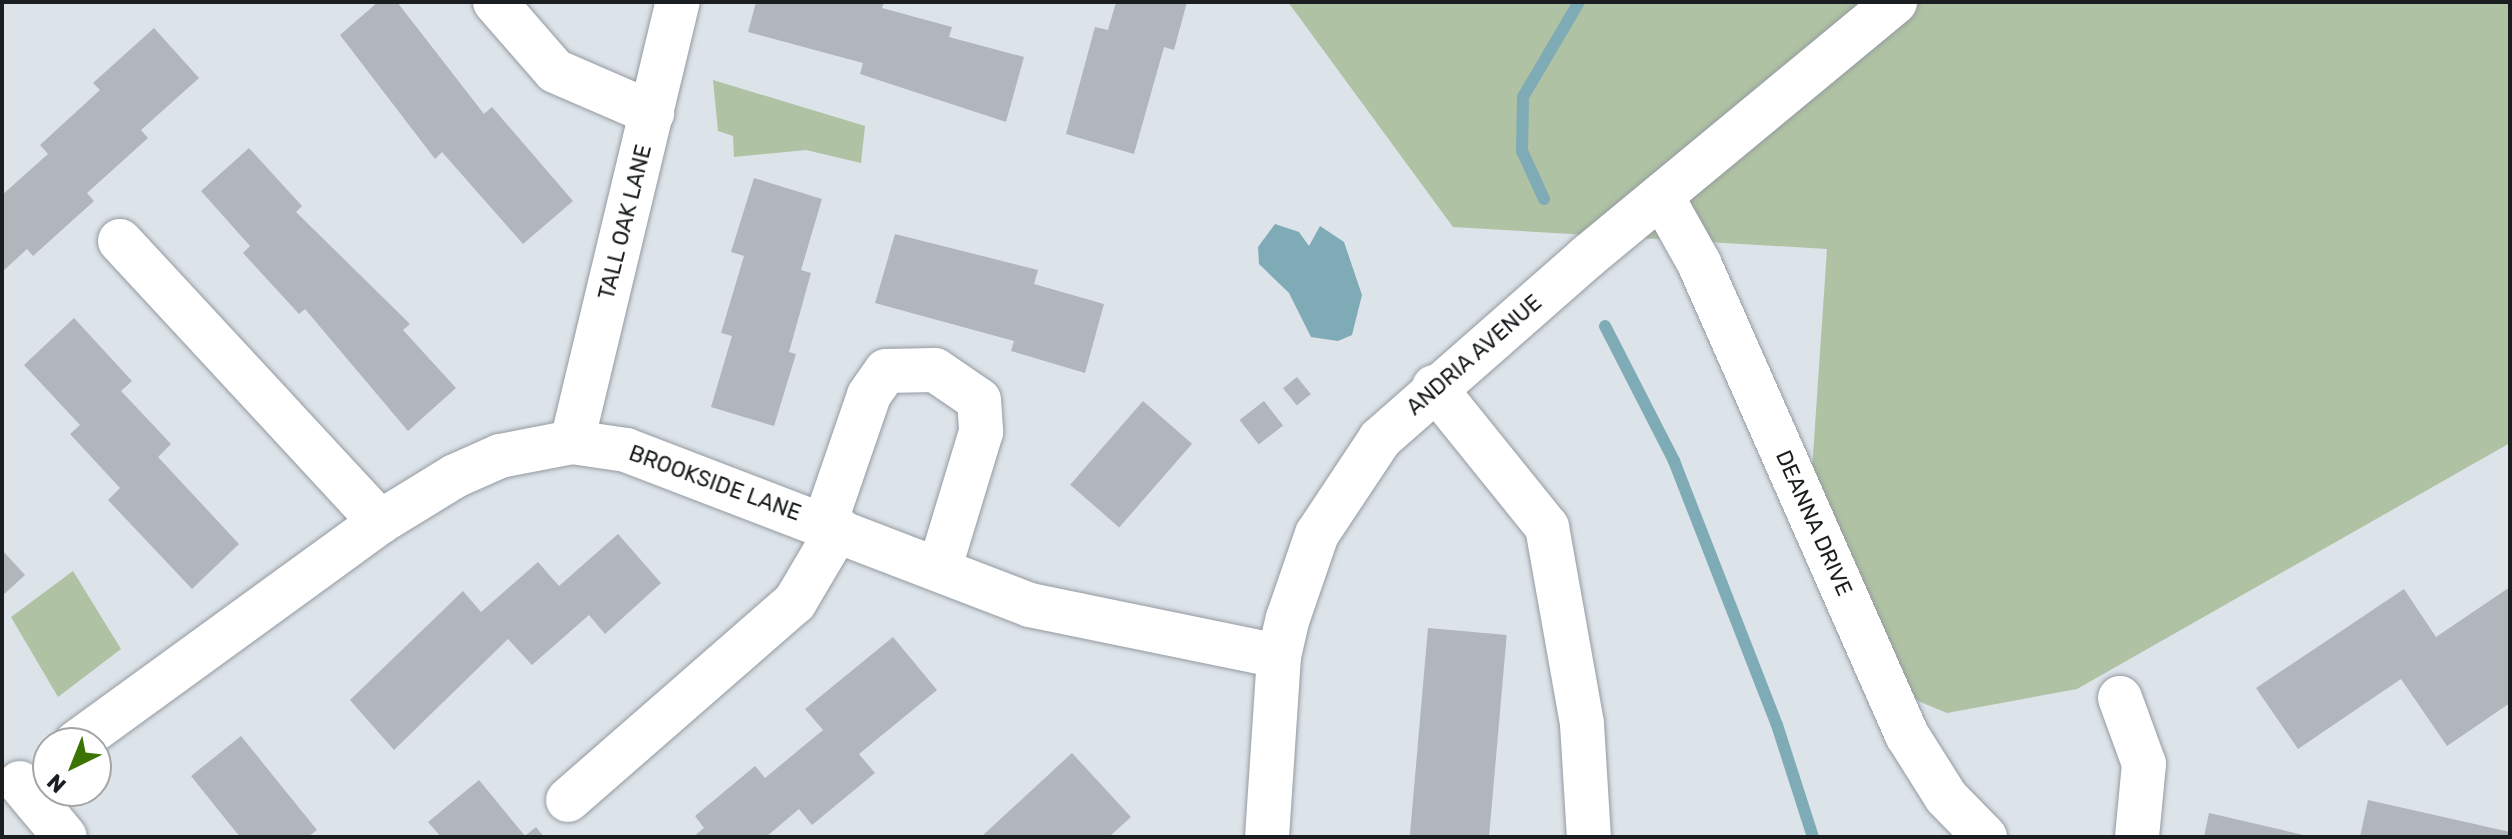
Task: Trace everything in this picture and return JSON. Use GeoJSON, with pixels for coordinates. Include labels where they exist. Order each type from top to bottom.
{"type":"FeatureCollection","features":[{"type":"Feature","properties":{"kind":"street"},"geometry":{"type":"LineString","coordinates":[[495,2],[555,71],[652,113]]}},
{"type":"Feature","properties":{"kind":"street","name":"TALL OAK LANE"},"geometry":{"type":"LineString","coordinates":[[572,442],[678,2]]}},
{"type":"Feature","properties":{"kind":"street","name":"ANDRIA AVENUE"},"geometry":{"type":"LineString","coordinates":[[1267,837],[1279,656],[1317,534],[1336,498],[1380,439],[1434,387],[1895,2]]}},
{"type":"Feature","properties":{"kind":"street","name":"DEANNA DRIVE"},"geometry":{"type":"LineString","coordinates":[[1662,197],[1699,263],[1907,735],[1946,797],[1985,837]]}},
{"type":"Feature","properties":{"kind":"street"},"geometry":{"type":"LineString","coordinates":[[120,241],[380,522]]}},
{"type":"Feature","properties":{"kind":"street"},"geometry":{"type":"LineString","coordinates":[[568,800],[795,602],[831,526],[869,395],[886,371],[935,370],[979,400],[981,432],[939,570]]}},
{"type":"Feature","properties":{"kind":"street"},"geometry":{"type":"LineString","coordinates":[[1434,387],[1547,527],[1582,724],[1589,837]]}},
{"type":"Feature","properties":{"kind":"street","name":"BROOKSIDE LANE"},"geometry":{"type":"LineString","coordinates":[[98,727],[380,522],[500,456],[572,442],[626,450],[831,526],[1030,605],[1279,656]]}},
{"type":"Feature","properties":{"kind":"street"},"geometry":{"type":"LineString","coordinates":[[2120,698],[2144,764],[2137,837]]}},
{"type":"Feature","properties":{"kind":"street"},"geometry":{"type":"LineString","coordinates":[[23,781],[65,837]]}},
{"type":"Feature","properties":{"kind":"green space"},"geometry":{"type":"Polygon","coordinates":[[[1288,2],[2510,2],[2510,443],[2077,689],[1947,713],[1918,701],[1885,658],[1810,500],[1827,249],[1453,227],[1288,2]]]}},
{"type":"Feature","properties":{"kind":"green space"},"geometry":{"type":"Polygon","coordinates":[[[713,80],[865,126],[861,163],[806,150],[734,157],[733,136],[718,131],[713,80]]]}},
{"type":"Feature","properties":{"kind":"green space"},"geometry":{"type":"Polygon","coordinates":[[[73,571],[121,649],[58,697],[11,617],[73,571]]]}},
{"type":"Feature","properties":{"kind":"water"},"geometry":{"type":"Polygon","coordinates":[[[1275,224],[1299,232],[1309,246],[1320,226],[1344,242],[1362,295],[1352,335],[1338,341],[1311,337],[1289,293],[1259,264],[1258,247],[1275,224]]]}},
{"type":"Feature","properties":{"kind":"building"},"geometry":{"type":"Polygon","coordinates":[[[378,2],[397,2],[484,114],[492,107],[573,201],[523,244],[442,152],[435,159],[340,35],[378,2]]]}},
{"type":"Feature","properties":{"kind":"building"},"geometry":{"type":"Polygon","coordinates":[[[756,2],[884,2],[882,8],[952,27],[949,37],[1024,57],[1006,122],[860,74],[863,63],[748,32],[756,2]]]}},
{"type":"Feature","properties":{"kind":"building"},"geometry":{"type":"Polygon","coordinates":[[[1116,2],[1187,2],[1174,50],[1164,47],[1134,154],[1066,134],[1095,27],[1108,30],[1116,2]]]}},
{"type":"Feature","properties":{"kind":"building"},"geometry":{"type":"Polygon","coordinates":[[[154,28],[199,78],[141,130],[148,138],[87,193],[94,201],[33,256],[27,249],[2,272],[2,195],[48,154],[40,145],[100,90],[93,83],[154,28]]]}},
{"type":"Feature","properties":{"kind":"building"},"geometry":{"type":"Polygon","coordinates":[[[249,148],[302,206],[296,212],[410,324],[403,330],[456,388],[408,431],[305,309],[299,314],[243,253],[250,246],[201,191],[249,148]]]}},
{"type":"Feature","properties":{"kind":"building"},"geometry":{"type":"Polygon","coordinates":[[[754,178],[822,199],[801,270],[811,273],[789,352],[796,354],[774,426],[711,407],[732,336],[721,333],[744,256],[731,252],[754,178]]]}},
{"type":"Feature","properties":{"kind":"building"},"geometry":{"type":"Polygon","coordinates":[[[895,234],[1038,270],[1034,284],[1104,304],[1085,373],[1011,351],[1014,341],[875,303],[895,234]]]}},
{"type":"Feature","properties":{"kind":"building"},"geometry":{"type":"Polygon","coordinates":[[[74,318],[132,381],[121,391],[171,444],[158,457],[239,544],[192,589],[108,500],[120,488],[70,434],[80,425],[24,365],[74,318]]]}},
{"type":"Feature","properties":{"kind":"building"},"geometry":{"type":"Polygon","coordinates":[[[1297,377],[1311,394],[1297,405],[1283,388],[1297,377]]]}},
{"type":"Feature","properties":{"kind":"building"},"geometry":{"type":"Polygon","coordinates":[[[1143,401],[1192,444],[1119,527],[1070,485],[1143,401]]]}},
{"type":"Feature","properties":{"kind":"building"},"geometry":{"type":"Polygon","coordinates":[[[1264,401],[1283,425],[1259,445],[1240,420],[1264,401]]]}},
{"type":"Feature","properties":{"kind":"building"},"geometry":{"type":"Polygon","coordinates":[[[618,534],[661,583],[605,634],[589,615],[532,665],[508,639],[394,750],[350,700],[463,591],[481,612],[538,562],[559,586],[618,534]]]}},
{"type":"Feature","properties":{"kind":"building"},"geometry":{"type":"Polygon","coordinates":[[[2,550],[25,575],[2,596],[2,550]]]}},
{"type":"Feature","properties":{"kind":"building"},"geometry":{"type":"Polygon","coordinates":[[[2510,587],[2510,703],[2447,746],[2401,679],[2298,749],[2256,688],[2404,589],[2436,637],[2510,587]]]}},
{"type":"Feature","properties":{"kind":"building"},"geometry":{"type":"Polygon","coordinates":[[[1428,628],[1507,635],[1489,837],[1410,837],[1428,628]]]}},
{"type":"Feature","properties":{"kind":"building"},"geometry":{"type":"Polygon","coordinates":[[[893,637],[937,690],[859,754],[875,773],[812,825],[799,809],[766,837],[693,837],[704,828],[695,816],[755,766],[765,778],[823,730],[805,709],[893,637]]]}},
{"type":"Feature","properties":{"kind":"building"},"geometry":{"type":"Polygon","coordinates":[[[241,736],[317,830],[308,837],[240,837],[191,776],[241,736]]]}},
{"type":"Feature","properties":{"kind":"building"},"geometry":{"type":"Polygon","coordinates":[[[1072,753],[1131,817],[1109,837],[981,837],[1072,753]]]}},
{"type":"Feature","properties":{"kind":"building"},"geometry":{"type":"Polygon","coordinates":[[[479,780],[525,836],[536,827],[544,837],[441,837],[428,822],[479,780]]]}},
{"type":"Feature","properties":{"kind":"building"},"geometry":{"type":"Polygon","coordinates":[[[2368,800],[2510,832],[2510,837],[2360,837],[2368,800]]]}},
{"type":"Feature","properties":{"kind":"building"},"geometry":{"type":"Polygon","coordinates":[[[2209,813],[2308,836],[2308,837],[2204,837],[2209,813]]]}},
{"type":"Feature","properties":{"kind":"waterway"},"geometry":{"type":"LineString","coordinates":[[1544,199],[1522,151],[1523,97],[1579,2]]}},
{"type":"Feature","properties":{"kind":"waterway"},"geometry":{"type":"LineString","coordinates":[[1605,326],[1674,461],[1777,725],[1813,837]]}}]}
